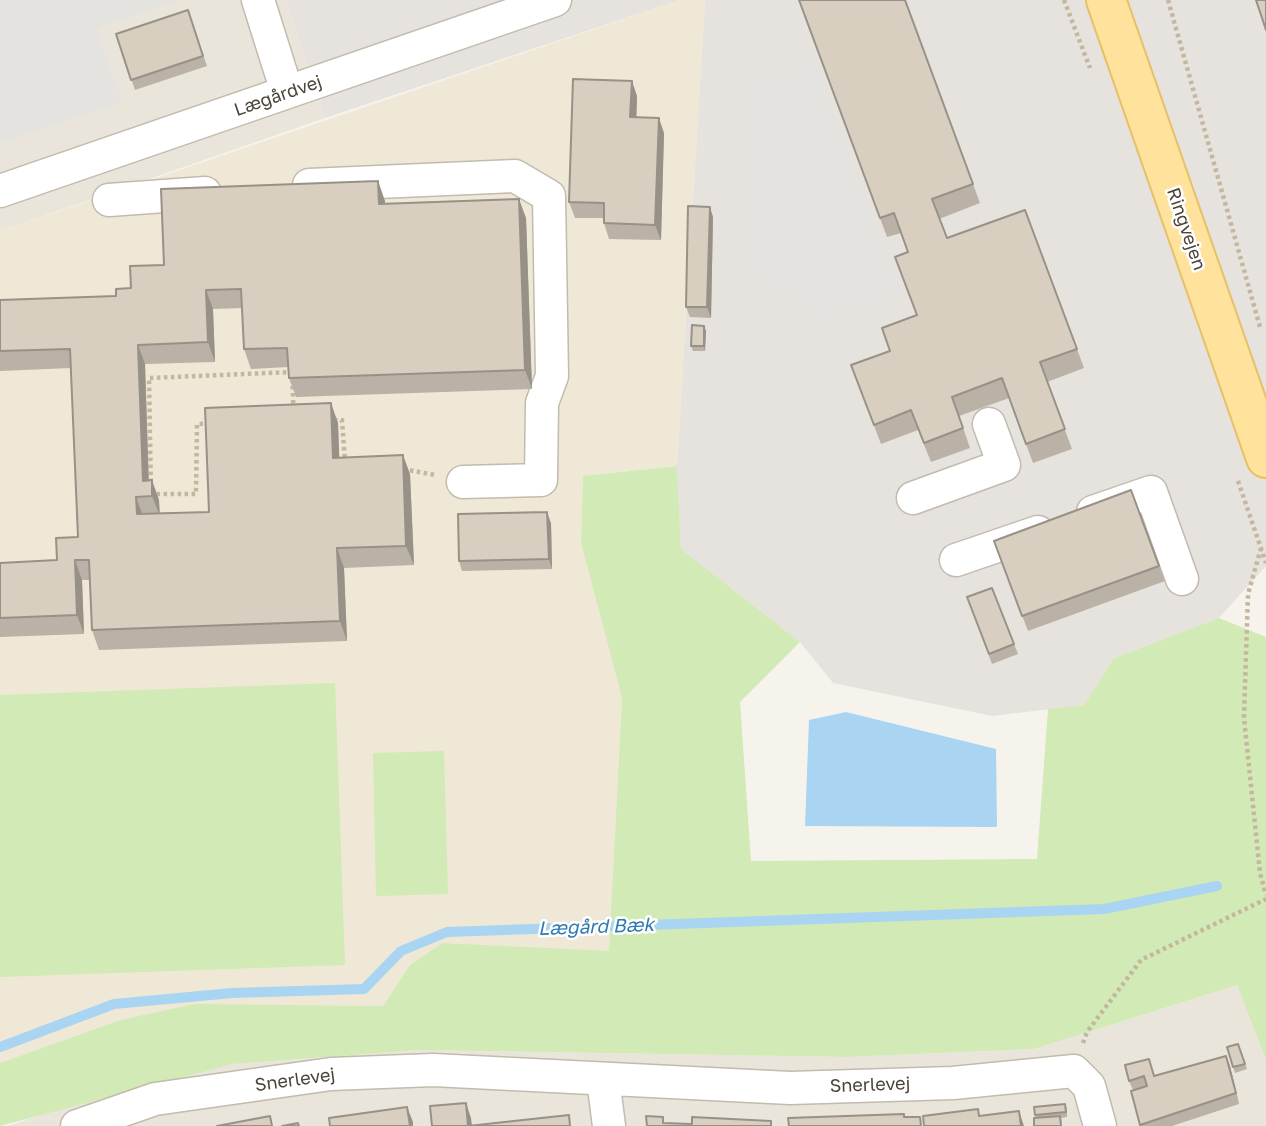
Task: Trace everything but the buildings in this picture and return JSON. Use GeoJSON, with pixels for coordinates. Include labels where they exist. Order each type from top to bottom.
{"type":"FeatureCollection","features":[{"type":"Feature","properties":{"kind":"main road","name":"Ringvejen"},"geometry":{"type":"LineString","coordinates":[[1107,0],[1266,458]]}},
{"type":"Feature","properties":{"kind":"street"},"geometry":{"type":"LineString","coordinates":[[258,0],[287,92]]}},
{"type":"Feature","properties":{"kind":"street","name":"Lægårdvej"},"geometry":{"type":"LineString","coordinates":[[0,191],[555,0]]}},
{"type":"Feature","properties":{"kind":"street"},"geometry":{"type":"LineString","coordinates":[[274,188],[514,176],[549,196],[552,376],[542,403],[541,480],[463,482]]}},
{"type":"Feature","properties":{"kind":"street"},"geometry":{"type":"LineString","coordinates":[[109,200],[232,191]]}},
{"type":"Feature","properties":{"kind":"street"},"geometry":{"type":"LineString","coordinates":[[913,498],[1004,465],[989,424]]}},
{"type":"Feature","properties":{"kind":"street"},"geometry":{"type":"LineString","coordinates":[[956,560],[1151,492],[1182,579]]}},
{"type":"Feature","properties":{"kind":"street","name":"Snerlevej"},"geometry":{"type":"LineString","coordinates":[[78,1126],[157,1113],[331,1074],[433,1069],[790,1088],[953,1083],[1074,1070]]}},
{"type":"Feature","properties":{"kind":"street"},"geometry":{"type":"LineString","coordinates":[[1074,1070],[1089,1086],[1100,1126]]}},
{"type":"Feature","properties":{"kind":"street"},"geometry":{"type":"LineString","coordinates":[[603,1079],[610,1126]]}},
{"type":"Feature","properties":{"kind":"path"},"geometry":{"type":"LineString","coordinates":[[1168,0],[1263,336]]}},
{"type":"Feature","properties":{"kind":"path"},"geometry":{"type":"LineString","coordinates":[[294,422],[292,372],[149,378],[151,494],[196,494],[197,424],[294,422],[306,421]]}},
{"type":"Feature","properties":{"kind":"path"},"geometry":{"type":"LineString","coordinates":[[330,420],[342,420],[345,469]]}},
{"type":"Feature","properties":{"kind":"path"},"geometry":{"type":"LineString","coordinates":[[398,469],[411,469],[463,482]]}},
{"type":"Feature","properties":{"kind":"path"},"geometry":{"type":"LineString","coordinates":[[1074,1070],[1087,1032],[1141,960],[1266,897],[1259,873],[1244,718],[1248,594],[1261,547]]}},
{"type":"Feature","properties":{"kind":"path"},"geometry":{"type":"LineString","coordinates":[[1259,873],[1266,871]]}},
{"type":"Feature","properties":{"kind":"shaded area"},"geometry":{"type":"Polygon","coordinates":[[[0,0],[286,0],[325,118],[0,231],[0,0]]]}},
{"type":"Feature","properties":{"kind":"shaded area"},"geometry":{"type":"Polygon","coordinates":[[[0,0],[182,0],[97,28],[122,102],[0,143],[0,0]]]}},
{"type":"Feature","properties":{"kind":"shaded area"},"geometry":{"type":"Polygon","coordinates":[[[286,0],[680,0],[325,118],[286,0]]]}},
{"type":"Feature","properties":{"kind":"shaded area"},"geometry":{"type":"Polygon","coordinates":[[[680,0],[705,0],[677,466],[583,476],[581,543],[622,698],[609,952],[442,943],[410,965],[383,1006],[195,1005],[120,1020],[0,1063],[0,231],[680,0]]]}},
{"type":"Feature","properties":{"kind":"shaded area"},"geometry":{"type":"Polygon","coordinates":[[[705,0],[1266,0],[1266,566],[1219,618],[1114,658],[1084,705],[992,716],[833,683],[800,642],[681,549],[677,466],[705,0]]]}},
{"type":"Feature","properties":{"kind":"shaded area"},"geometry":{"type":"Polygon","coordinates":[[[812,57],[902,294],[823,325],[745,270],[747,81],[812,57]]]}},
{"type":"Feature","properties":{"kind":"shaded area"},"geometry":{"type":"Polygon","coordinates":[[[1237,985],[1266,1060],[1266,1126],[8,1126],[64,1107],[233,1064],[418,1050],[847,1057],[1034,1049],[1237,985]]]}},
{"type":"Feature","properties":{"kind":"green space"},"geometry":{"type":"Polygon","coordinates":[[[677,466],[681,549],[800,642],[740,702],[751,861],[1037,859],[1048,709],[1084,705],[1114,658],[1219,618],[1266,637],[1266,1060],[1237,985],[1034,1049],[847,1057],[418,1050],[233,1064],[0,1126],[0,1063],[120,1020],[195,1004],[383,1006],[410,965],[442,943],[609,951],[622,698],[581,543],[583,476],[677,466]]]}},
{"type":"Feature","properties":{"kind":"green space"},"geometry":{"type":"Polygon","coordinates":[[[335,683],[345,965],[0,977],[0,695],[335,683]]]}},
{"type":"Feature","properties":{"kind":"green space"},"geometry":{"type":"Polygon","coordinates":[[[444,751],[448,894],[376,896],[373,753],[444,751]]]}},
{"type":"Feature","properties":{"kind":"water"},"geometry":{"type":"Polygon","coordinates":[[[846,712],[996,749],[997,827],[805,826],[809,720],[846,712]]]}},
{"type":"Feature","properties":{"kind":"waterway","name":"Lægård Bæk"},"geometry":{"type":"LineString","coordinates":[[0,1047],[114,1004],[232,993],[364,989],[401,951],[447,932],[1104,909],[1217,886]]}}]}
